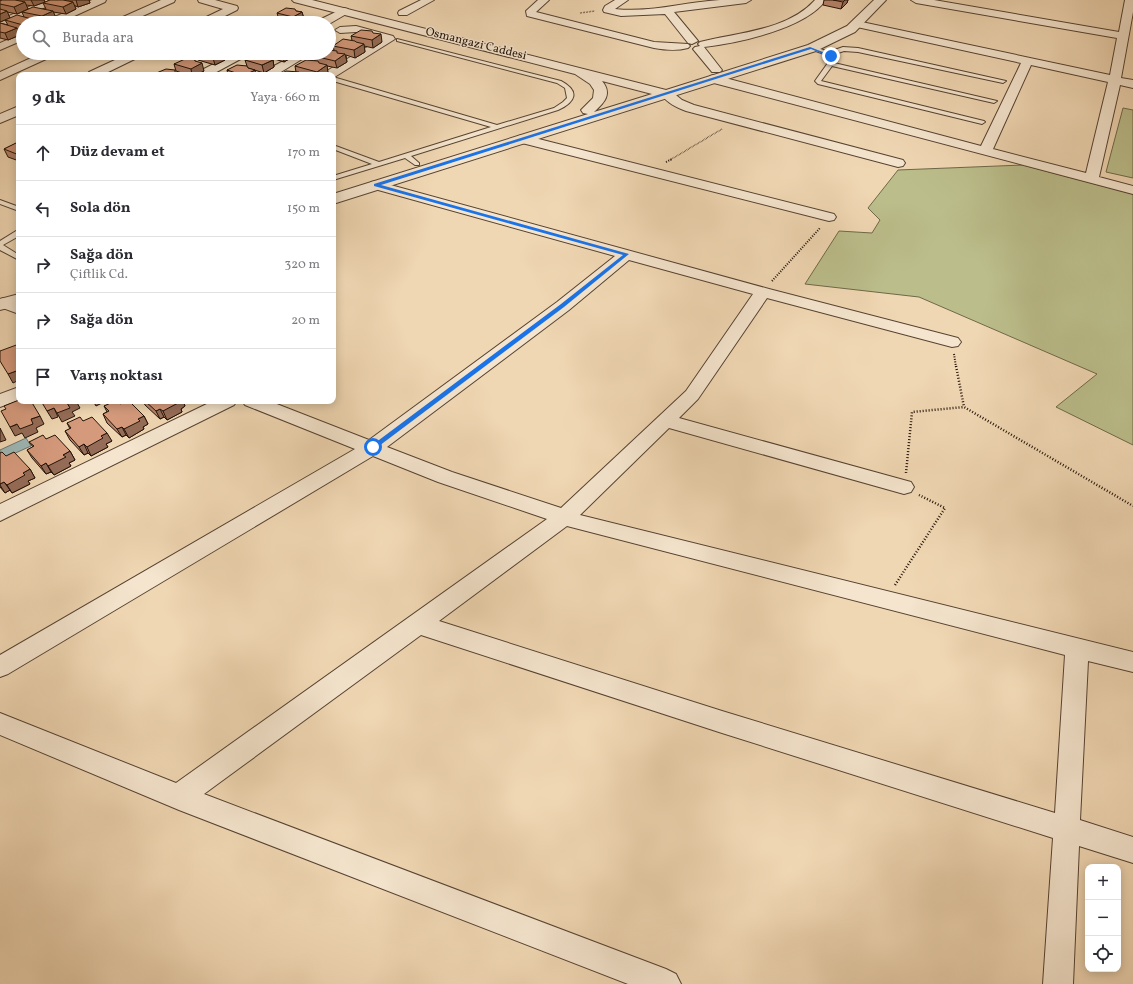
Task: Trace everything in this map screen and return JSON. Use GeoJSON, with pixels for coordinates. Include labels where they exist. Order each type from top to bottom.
{"type":"FeatureCollection","features":[{"type":"Feature","properties":{"kind":"street"},"geometry":{"type":"LineString","coordinates":[[18,16],[53,0]]}},
{"type":"Feature","properties":{"kind":"street"},"geometry":{"type":"LineString","coordinates":[[66,16],[101,0]]}},
{"type":"Feature","properties":{"kind":"street"},"geometry":{"type":"LineString","coordinates":[[134,16],[170,0]]}},
{"type":"Feature","properties":{"kind":"street","name":"Osmangazi Caddesi"},"geometry":{"type":"LineString","coordinates":[[298,0],[667,94]]}},
{"type":"Feature","properties":{"kind":"street"},"geometry":{"type":"LineString","coordinates":[[399,12],[416,0]]}},
{"type":"Feature","properties":{"kind":"street"},"geometry":{"type":"LineString","coordinates":[[399,12],[429,0]]}},
{"type":"Feature","properties":{"kind":"street"},"geometry":{"type":"LineString","coordinates":[[544,0],[531,11],[531,14],[654,45],[668,47],[695,45],[770,30],[789,22],[806,12],[821,0]]}},
{"type":"Feature","properties":{"kind":"street"},"geometry":{"type":"LineString","coordinates":[[623,0],[608,10],[617,13],[668,12],[679,8],[746,0]]}},
{"type":"Feature","properties":{"kind":"street"},"geometry":{"type":"LineString","coordinates":[[336,198],[694,85],[715,75],[791,48],[834,29],[846,22],[867,0]]}},
{"type":"Feature","properties":{"kind":"street"},"geometry":{"type":"LineString","coordinates":[[336,189],[653,90],[676,81],[715,75],[812,48],[842,34],[857,24],[880,0]]}},
{"type":"Feature","properties":{"kind":"street"},"geometry":{"type":"LineString","coordinates":[[916,0],[1123,36]]}},
{"type":"Feature","properties":{"kind":"street"},"geometry":{"type":"LineString","coordinates":[[209,1],[233,8],[216,16]]}},
{"type":"Feature","properties":{"kind":"street"},"geometry":{"type":"LineString","coordinates":[[1091,179],[1115,80],[1123,36],[1126,1]]}},
{"type":"Feature","properties":{"kind":"street"},"geometry":{"type":"LineString","coordinates":[[335,16],[344,11]]}},
{"type":"Feature","properties":{"kind":"street","name":"Osmangazi Caddesi"},"geometry":{"type":"LineString","coordinates":[[399,12],[418,17]]}},
{"type":"Feature","properties":{"kind":"street"},"geometry":{"type":"LineString","coordinates":[[668,12],[695,45],[715,75],[985,151],[1133,190]]}},
{"type":"Feature","properties":{"kind":"street"},"geometry":{"type":"LineString","coordinates":[[336,29],[356,15]]}},
{"type":"Feature","properties":{"kind":"street"},"geometry":{"type":"LineString","coordinates":[[0,24],[16,17]]}},
{"type":"Feature","properties":{"kind":"street"},"geometry":{"type":"LineString","coordinates":[[857,24],[1133,84]]}},
{"type":"Feature","properties":{"kind":"street"},"geometry":{"type":"LineString","coordinates":[[336,30],[364,30],[389,38],[336,74]]}},
{"type":"Feature","properties":{"kind":"street"},"geometry":{"type":"LineString","coordinates":[[0,47],[16,39]]}},
{"type":"Feature","properties":{"kind":"street"},"geometry":{"type":"LineString","coordinates":[[0,76],[35,60]]}},
{"type":"Feature","properties":{"kind":"street"},"geometry":{"type":"LineString","coordinates":[[99,72],[124,60]]}},
{"type":"Feature","properties":{"kind":"street"},"geometry":{"type":"LineString","coordinates":[[208,72],[231,60]]}},
{"type":"Feature","properties":{"kind":"street"},"geometry":{"type":"LineString","coordinates":[[272,72],[294,60]]}},
{"type":"Feature","properties":{"kind":"street"},"geometry":{"type":"LineString","coordinates":[[985,151],[1027,62]]}},
{"type":"Feature","properties":{"kind":"street"},"geometry":{"type":"LineString","coordinates":[[567,68],[590,79],[601,88],[602,95],[600,101],[588,110]]}},
{"type":"Feature","properties":{"kind":"street"},"geometry":{"type":"LineString","coordinates":[[676,81],[694,85]]}},
{"type":"Feature","properties":{"kind":"street"},"geometry":{"type":"LineString","coordinates":[[667,94],[690,108],[898,163]]}},
{"type":"Feature","properties":{"kind":"street"},"geometry":{"type":"LineString","coordinates":[[0,119],[16,111]]}},
{"type":"Feature","properties":{"kind":"street"},"geometry":{"type":"LineString","coordinates":[[523,139],[829,217]]}},
{"type":"Feature","properties":{"kind":"street"},"geometry":{"type":"LineString","coordinates":[[376,185],[763,292],[952,342]]}},
{"type":"Feature","properties":{"kind":"street"},"geometry":{"type":"LineString","coordinates":[[0,667],[373,447],[562,306],[626,254]]}},
{"type":"Feature","properties":{"kind":"street"},"geometry":{"type":"LineString","coordinates":[[8,302],[16,292]]}},
{"type":"Feature","properties":{"kind":"street"},"geometry":{"type":"LineString","coordinates":[[178,797],[564,518],[692,395],[763,292]]}},
{"type":"Feature","properties":{"kind":"street"},"geometry":{"type":"LineString","coordinates":[[0,401],[16,394]]}},
{"type":"Feature","properties":{"kind":"street"},"geometry":{"type":"LineString","coordinates":[[0,514],[222,404]]}},
{"type":"Feature","properties":{"kind":"street"},"geometry":{"type":"LineString","coordinates":[[259,404],[373,447],[445,477],[584,524],[1133,662]]}},
{"type":"Feature","properties":{"kind":"street"},"geometry":{"type":"LineString","coordinates":[[666,421],[904,487]]}},
{"type":"Feature","properties":{"kind":"street"},"geometry":{"type":"LineString","coordinates":[[417,624],[722,722],[1133,850]]}},
{"type":"Feature","properties":{"kind":"street"},"geometry":{"type":"LineString","coordinates":[[1058,984],[1077,648]]}},
{"type":"Feature","properties":{"kind":"street"},"geometry":{"type":"LineString","coordinates":[[0,724],[178,797],[666,984]]}},
{"type":"Feature","properties":{"kind":"lane"},"geometry":{"type":"LineString","coordinates":[[336,177],[561,107],[570,99],[570,90],[559,82],[399,40]]}},
{"type":"Feature","properties":{"kind":"lane"},"geometry":{"type":"LineString","coordinates":[[812,48],[829,54],[833,60],[818,81],[820,83],[982,122]]}},
{"type":"Feature","properties":{"kind":"lane"},"geometry":{"type":"LineString","coordinates":[[829,54],[843,49],[858,50],[1003,81]]}},
{"type":"Feature","properties":{"kind":"lane"},"geometry":{"type":"LineString","coordinates":[[831,64],[994,101]]}},
{"type":"Feature","properties":{"kind":"lane"},"geometry":{"type":"LineString","coordinates":[[336,78],[497,127]]}},
{"type":"Feature","properties":{"kind":"lane"},"geometry":{"type":"LineString","coordinates":[[336,148],[379,164]]}},
{"type":"Feature","properties":{"kind":"lane"},"geometry":{"type":"LineString","coordinates":[[406,155],[417,164]]}},
{"type":"Feature","properties":{"kind":"lane"},"geometry":{"type":"LineString","coordinates":[[0,202],[16,209]]}},
{"type":"Feature","properties":{"kind":"lane"},"geometry":{"type":"LineString","coordinates":[[0,244],[16,235]]}},
{"type":"Feature","properties":{"kind":"lane"},"geometry":{"type":"LineString","coordinates":[[0,247],[16,256]]}},
{"type":"Feature","properties":{"kind":"path"},"geometry":{"type":"LineString","coordinates":[[650,172],[737,120]]}},
{"type":"Feature","properties":{"kind":"path"},"geometry":{"type":"LineString","coordinates":[[763,292],[829,217]]}},
{"type":"Feature","properties":{"kind":"path"},"geometry":{"type":"LineString","coordinates":[[952,342],[964,407]]}},
{"type":"Feature","properties":{"kind":"path"},"geometry":{"type":"LineString","coordinates":[[885,600],[945,508],[904,487],[912,412],[964,407],[1133,506]]}},
{"type":"Feature","properties":{"kind":"green space"},"geometry":{"type":"Polygon","coordinates":[[[1123,108],[1133,110],[1133,178],[1106,172],[1123,108]]]}},
{"type":"Feature","properties":{"kind":"green space"},"geometry":{"type":"Polygon","coordinates":[[[1023,165],[1133,194],[1133,445],[1056,407],[1097,374],[919,297],[805,284],[839,231],[872,233],[880,220],[868,208],[898,170],[1023,165]]]}},
{"type":"Feature","properties":{"kind":"water"},"geometry":{"type":"Polygon","coordinates":[[[26,438],[31,446],[0,460],[0,450],[26,438]]]}},
{"type":"Feature","properties":{"kind":"building"},"geometry":{"type":"Polygon","coordinates":[[[50,0],[73,2],[63,7],[43,3],[50,0]]]}},
{"type":"Feature","properties":{"kind":"building"},"geometry":{"type":"Polygon","coordinates":[[[833,0],[845,0],[843,2],[833,0]]]}},
{"type":"Feature","properties":{"kind":"building"},"geometry":{"type":"Polygon","coordinates":[[[0,1],[25,2],[14,7],[0,4],[0,1]]]}},
{"type":"Feature","properties":{"kind":"building"},"geometry":{"type":"Polygon","coordinates":[[[33,7],[53,11],[42,16],[22,12],[33,7]]]}},
{"type":"Feature","properties":{"kind":"building"},"geometry":{"type":"Polygon","coordinates":[[[286,8],[295,9],[296,11],[302,12],[295,16],[277,13],[286,8]]]}},
{"type":"Feature","properties":{"kind":"building"},"geometry":{"type":"Polygon","coordinates":[[[0,9],[7,11],[0,14],[0,9]]]}},
{"type":"Feature","properties":{"kind":"building"},"geometry":{"type":"Polygon","coordinates":[[[17,15],[21,16],[16,16],[16,23],[5,20],[17,15]]]}},
{"type":"Feature","properties":{"kind":"building"},"geometry":{"type":"Polygon","coordinates":[[[0,23],[16,28],[5,33],[0,32],[0,23]]]}},
{"type":"Feature","properties":{"kind":"building"},"geometry":{"type":"Polygon","coordinates":[[[361,30],[381,34],[372,40],[351,36],[361,30]]]}},
{"type":"Feature","properties":{"kind":"building"},"geometry":{"type":"Polygon","coordinates":[[[343,39],[364,44],[354,50],[336,47],[336,44],[343,39]]]}},
{"type":"Feature","properties":{"kind":"building"},"geometry":{"type":"Polygon","coordinates":[[[336,51],[337,53],[345,54],[335,61],[331,60],[336,60],[336,51]]]}},
{"type":"Feature","properties":{"kind":"building"},"geometry":{"type":"Polygon","coordinates":[[[183,60],[194,60],[202,63],[191,69],[174,64],[183,60]]]}},
{"type":"Feature","properties":{"kind":"building"},"geometry":{"type":"Polygon","coordinates":[[[245,60],[273,60],[262,65],[245,60]]]}},
{"type":"Feature","properties":{"kind":"building"},"geometry":{"type":"Polygon","coordinates":[[[306,60],[318,61],[319,63],[327,65],[317,72],[295,66],[306,60]]]}},
{"type":"Feature","properties":{"kind":"building"},"geometry":{"type":"Polygon","coordinates":[[[237,65],[247,66],[248,68],[255,70],[251,72],[233,72],[227,70],[237,65]]]}},
{"type":"Feature","properties":{"kind":"building"},"geometry":{"type":"Polygon","coordinates":[[[166,69],[175,70],[175,72],[159,72],[166,69]]]}},
{"type":"Feature","properties":{"kind":"building"},"geometry":{"type":"Polygon","coordinates":[[[16,143],[16,154],[4,149],[16,143]]]}},
{"type":"Feature","properties":{"kind":"building"},"geometry":{"type":"Polygon","coordinates":[[[16,345],[16,371],[8,374],[0,361],[0,351],[16,345]]]}},
{"type":"Feature","properties":{"kind":"building"},"geometry":{"type":"Polygon","coordinates":[[[16,401],[16,404],[33,404],[40,416],[31,419],[33,424],[20,429],[17,424],[10,427],[1,411],[6,409],[4,406],[16,401]]]}},
{"type":"Feature","properties":{"kind":"building"},"geometry":{"type":"Polygon","coordinates":[[[43,404],[68,404],[70,408],[57,413],[54,408],[47,411],[43,404]]]}},
{"type":"Feature","properties":{"kind":"building"},"geometry":{"type":"Polygon","coordinates":[[[108,404],[132,404],[144,416],[138,419],[140,421],[124,429],[122,427],[117,429],[103,414],[109,411],[104,406],[108,404]]]}},
{"type":"Feature","properties":{"kind":"building"},"geometry":{"type":"Polygon","coordinates":[[[148,404],[176,404],[163,411],[160,409],[156,411],[148,404]]]}},
{"type":"Feature","properties":{"kind":"building"},"geometry":{"type":"Polygon","coordinates":[[[80,417],[83,421],[92,417],[107,433],[101,436],[103,438],[87,447],[84,444],[79,447],[65,431],[71,428],[67,423],[80,417]]]}},
{"type":"Feature","properties":{"kind":"building"},"geometry":{"type":"Polygon","coordinates":[[[43,435],[46,439],[55,435],[70,451],[63,455],[66,457],[48,466],[46,463],[41,466],[27,450],[34,446],[29,442],[43,435]]]}},
{"type":"Feature","properties":{"kind":"building"},"geometry":{"type":"Polygon","coordinates":[[[2,452],[6,456],[14,452],[30,469],[23,473],[25,475],[7,485],[4,482],[0,484],[0,453],[2,452]]]}},
{"type":"Feature","properties":{"kind":"route"},"geometry":{"type":"LineString","coordinates":[[373,447],[562,306],[626,254],[376,185],[812,48],[831,56]]}}]}
